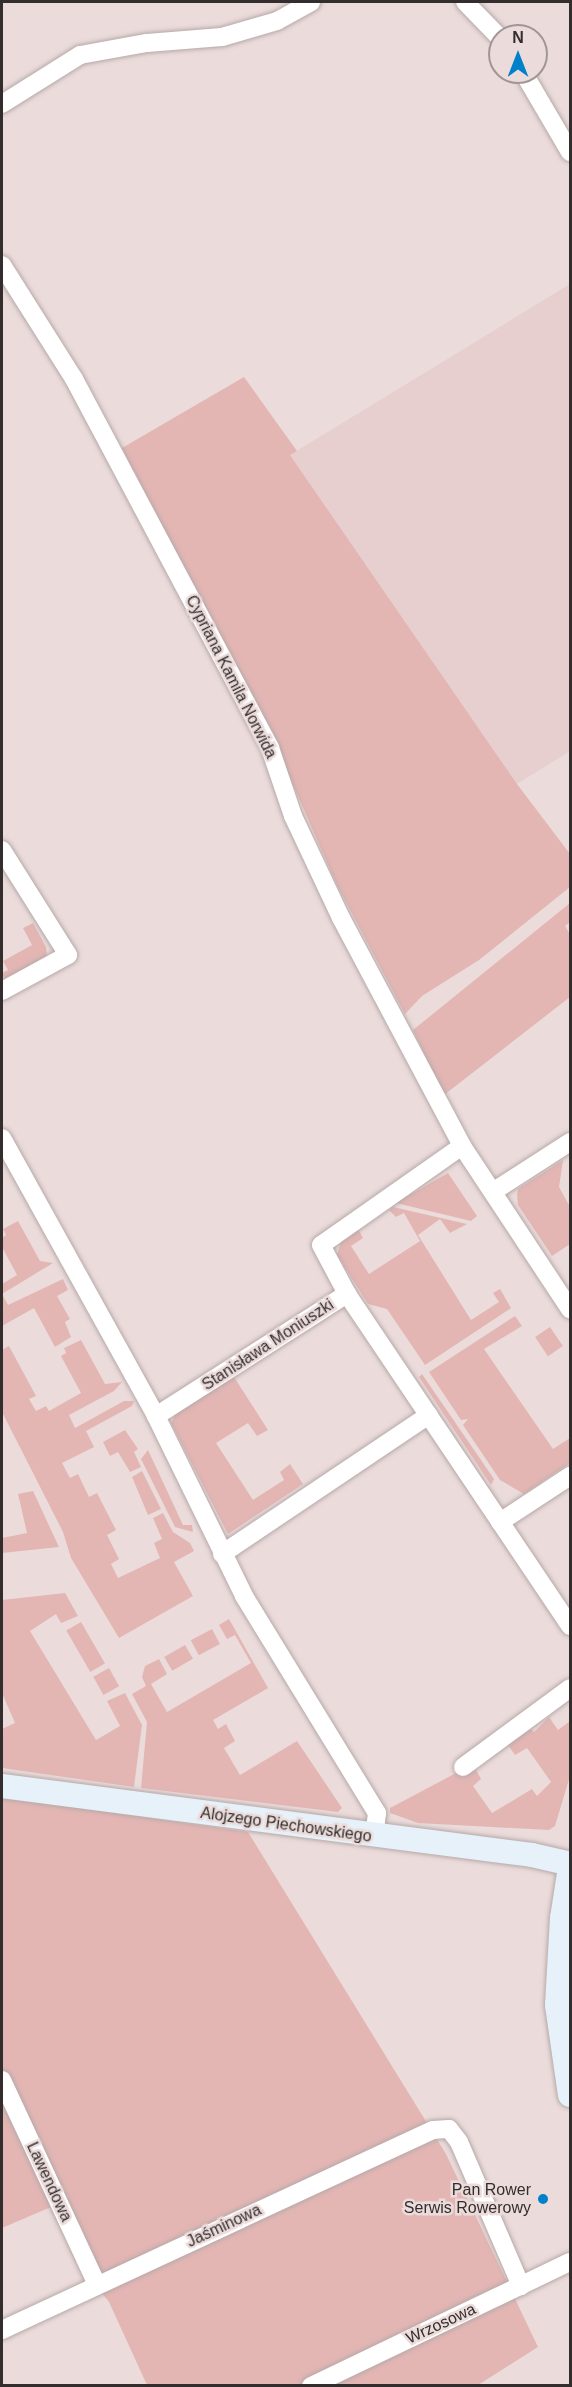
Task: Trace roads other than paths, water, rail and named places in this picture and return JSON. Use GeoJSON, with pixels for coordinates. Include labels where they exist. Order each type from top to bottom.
{"type":"FeatureCollection","features":[{"type":"Feature","properties":{"kind":"street"},"geometry":{"type":"LineString","coordinates":[[2,104],[80,55],[147,43],[222,37],[277,21],[311,2]]}},
{"type":"Feature","properties":{"kind":"street"},"geometry":{"type":"LineString","coordinates":[[465,2],[488,26]]}},
{"type":"Feature","properties":{"kind":"street"},"geometry":{"type":"LineString","coordinates":[[530,84],[570,152]]}},
{"type":"Feature","properties":{"kind":"street","name":"Cypriana Kamila Norwida"},"geometry":{"type":"LineString","coordinates":[[2,265],[74,379],[270,748],[293,816],[341,918],[462,1146],[494,1191],[570,1309]]}},
{"type":"Feature","properties":{"kind":"street"},"geometry":{"type":"LineString","coordinates":[[2,850],[68,955],[2,991]]}},
{"type":"Feature","properties":{"kind":"street"},"geometry":{"type":"LineString","coordinates":[[2,1138],[156,1416],[222,1554],[377,1813],[374,1837]]}},
{"type":"Feature","properties":{"kind":"street"},"geometry":{"type":"LineString","coordinates":[[494,1191],[570,1142]]}},
{"type":"Feature","properties":{"kind":"street"},"geometry":{"type":"LineString","coordinates":[[347,1294],[321,1245],[462,1146]]}},
{"type":"Feature","properties":{"kind":"street","name":"Stanisława Moniuszki"},"geometry":{"type":"LineString","coordinates":[[156,1416],[347,1294],[570,1626]]}},
{"type":"Feature","properties":{"kind":"street"},"geometry":{"type":"LineString","coordinates":[[222,1554],[429,1415]]}},
{"type":"Feature","properties":{"kind":"street"},"geometry":{"type":"LineString","coordinates":[[500,1522],[570,1476]]}},
{"type":"Feature","properties":{"kind":"street"},"geometry":{"type":"LineString","coordinates":[[463,1767],[570,1688]]}},
{"type":"Feature","properties":{"kind":"street","name":"Alojzego Piechowskiego"},"geometry":{"type":"LineString","coordinates":[[2,1786],[374,1837],[532,1855],[570,1865]]}},
{"type":"Feature","properties":{"kind":"street"},"geometry":{"type":"LineString","coordinates":[[570,1865],[562,1918],[557,2005],[570,2095]]}},
{"type":"Feature","properties":{"kind":"street","name":"Lawendowa"},"geometry":{"type":"LineString","coordinates":[[2,2080],[97,2284]]}},
{"type":"Feature","properties":{"kind":"street","name":"Jaśminowa"},"geometry":{"type":"LineString","coordinates":[[2,2330],[433,2130],[449,2129],[459,2142],[521,2286]]}},
{"type":"Feature","properties":{"kind":"street","name":"Wrzosowa"},"geometry":{"type":"LineString","coordinates":[[310,2385],[570,2262]]}},
{"type":"Feature","properties":{"kind":"place","name":"Pan Rower Serwis Rowerowy"},"geometry":{"type":"Point","coordinates":[543,2199]}}]}
